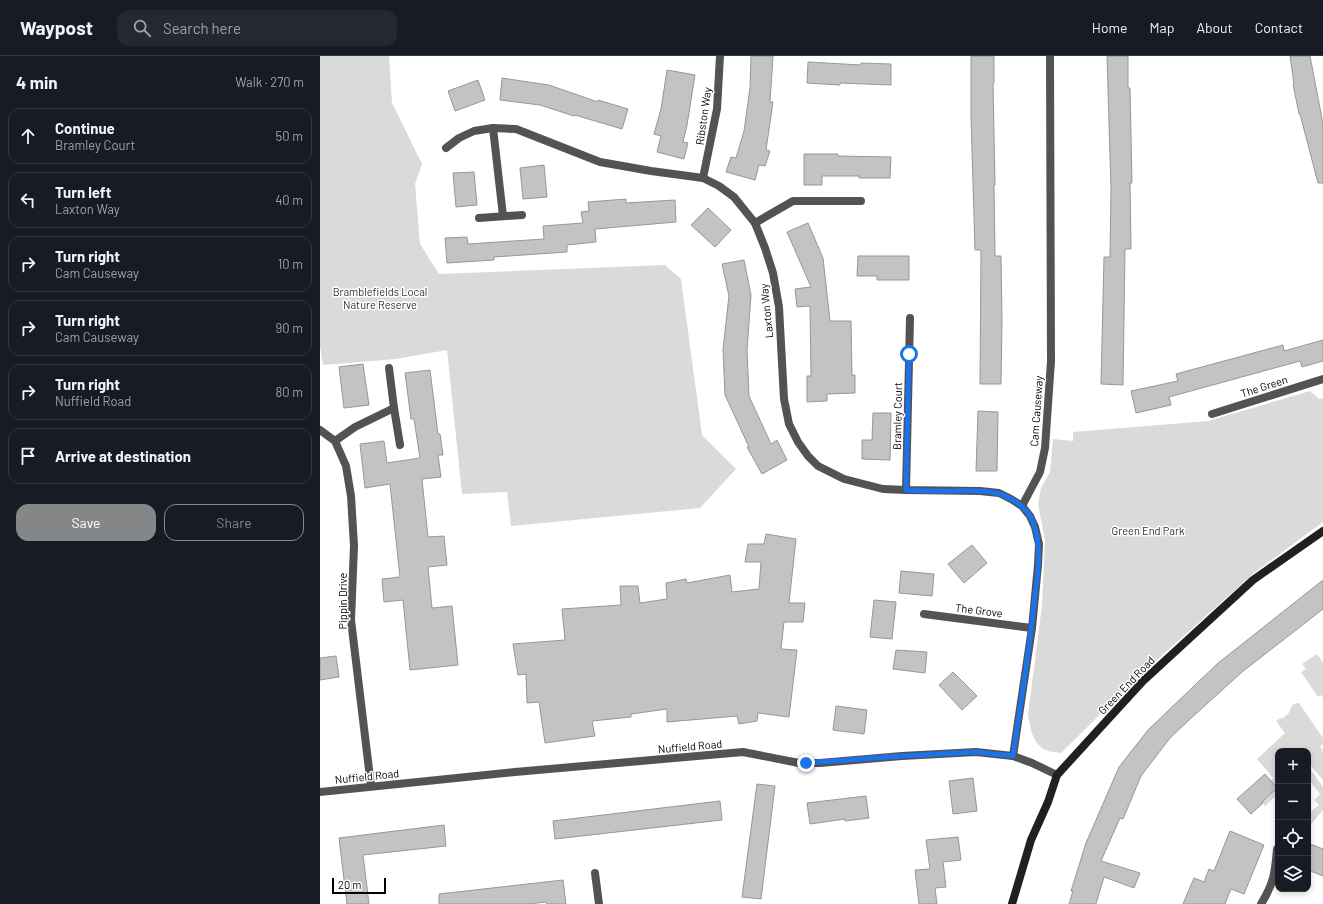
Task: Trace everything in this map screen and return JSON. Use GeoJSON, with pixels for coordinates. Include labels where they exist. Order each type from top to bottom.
{"type":"FeatureCollection","features":[{"type":"Feature","properties":{"kind":"street","name":"Ribston Way"},"geometry":{"type":"LineString","coordinates":[[703,178],[717,109],[720,56]]}},
{"type":"Feature","properties":{"kind":"street","name":"Cam Causeway"},"geometry":{"type":"LineString","coordinates":[[1022,506],[1040,472],[1044,454],[1051,361],[1050,56]]}},
{"type":"Feature","properties":{"kind":"street","name":"Laxton Way"},"geometry":{"type":"LineString","coordinates":[[446,148],[459,138],[474,130],[493,128],[516,129],[600,162],[703,178],[719,186],[734,197],[755,223],[765,248],[773,273],[779,307],[784,399],[789,424],[798,442],[808,456],[818,466],[844,479],[883,489],[980,491],[999,493],[1022,506]]}},
{"type":"Feature","properties":{"kind":"street"},"geometry":{"type":"LineString","coordinates":[[493,128],[503,216]]}},
{"type":"Feature","properties":{"kind":"street"},"geometry":{"type":"LineString","coordinates":[[755,223],[793,201],[861,201]]}},
{"type":"Feature","properties":{"kind":"street"},"geometry":{"type":"LineString","coordinates":[[479,218],[522,215]]}},
{"type":"Feature","properties":{"kind":"street","name":"Bramley Court"},"geometry":{"type":"LineString","coordinates":[[906,490],[910,318]]}},
{"type":"Feature","properties":{"kind":"street"},"geometry":{"type":"LineString","coordinates":[[389,368],[400,445]]}},
{"type":"Feature","properties":{"kind":"street","name":"The Green"},"geometry":{"type":"LineString","coordinates":[[1212,414],[1323,378]]}},
{"type":"Feature","properties":{"kind":"street"},"geometry":{"type":"LineString","coordinates":[[335,441],[355,428],[394,408]]}},
{"type":"Feature","properties":{"kind":"street","name":"Pippin Drive"},"geometry":{"type":"LineString","coordinates":[[320,430],[335,441],[346,466],[351,496],[354,546],[351,620],[371,786]]}},
{"type":"Feature","properties":{"kind":"street"},"geometry":{"type":"LineString","coordinates":[[1013,756],[1032,628],[1039,544],[1035,527],[1030,516],[1022,506]]}},
{"type":"Feature","properties":{"kind":"street","name":"Green End Road"},"geometry":{"type":"LineString","coordinates":[[1012,904],[1031,840],[1048,802],[1057,775],[1143,681],[1253,580],[1323,532]]}},
{"type":"Feature","properties":{"kind":"street","name":"The Grove"},"geometry":{"type":"LineString","coordinates":[[924,614],[1032,628]]}},
{"type":"Feature","properties":{"kind":"street","name":"Nuffield Road"},"geometry":{"type":"LineString","coordinates":[[320,792],[515,772],[743,752],[799,763],[820,763],[902,756],[976,752],[1013,756],[1057,775]]}},
{"type":"Feature","properties":{"kind":"street"},"geometry":{"type":"LineString","coordinates":[[595,873],[599,904]]}},
{"type":"Feature","properties":{"kind":"street"},"geometry":{"type":"LineString","coordinates":[[1261,904],[1275,882]]}},
{"type":"Feature","properties":{"kind":"green space","name":"Bramblefields Local Nature Reserve"},"geometry":{"type":"Polygon","coordinates":[[[320,56],[389,56],[392,103],[422,164],[415,184],[420,244],[439,274],[665,265],[681,279],[702,435],[736,469],[700,508],[511,526],[507,492],[462,494],[447,350],[396,359],[323,365],[320,346],[320,56]]]}},
{"type":"Feature","properties":{"kind":"green space","name":"Green End Park"},"geometry":{"type":"Polygon","coordinates":[[[1310,391],[1319,399],[1323,398],[1323,522],[1254,573],[1139,676],[1061,753],[1042,748],[1034,737],[1028,715],[1042,605],[1045,540],[1038,504],[1041,488],[1050,472],[1053,439],[1073,441],[1073,432],[1208,421],[1310,391]]]}},
{"type":"Feature","properties":{"kind":"green space"},"geometry":{"type":"Polygon","coordinates":[[[1317,654],[1323,663],[1323,698],[1321,695],[1318,697],[1301,672],[1306,669],[1302,664],[1317,654]]]}},
{"type":"Feature","properties":{"kind":"green space"},"geometry":{"type":"Polygon","coordinates":[[[1299,703],[1323,738],[1323,744],[1320,746],[1323,752],[1323,780],[1311,766],[1311,748],[1275,748],[1275,786],[1271,781],[1273,778],[1257,759],[1285,733],[1276,721],[1281,718],[1282,719],[1289,713],[1292,705],[1299,703]]]}},
{"type":"Feature","properties":{"kind":"green space"},"geometry":{"type":"Polygon","coordinates":[[[1311,770],[1323,787],[1323,810],[1311,824],[1311,812],[1319,805],[1314,800],[1320,794],[1311,783],[1311,770]]]}},
{"type":"Feature","properties":{"kind":"green space"},"geometry":{"type":"Polygon","coordinates":[[[1275,790],[1275,797],[1265,806],[1262,802],[1275,790]]]}},
{"type":"Feature","properties":{"kind":"building"},"geometry":{"type":"Polygon","coordinates":[[[751,56],[773,56],[770,102],[773,102],[766,150],[770,151],[765,166],[759,165],[755,180],[726,172],[731,157],[736,158],[744,131],[750,88],[751,56]]]}},
{"type":"Feature","properties":{"kind":"building"},"geometry":{"type":"Polygon","coordinates":[[[971,56],[994,56],[995,256],[1001,256],[1001,384],[980,384],[981,250],[975,250],[971,116],[971,56]]]}},
{"type":"Feature","properties":{"kind":"building"},"geometry":{"type":"Polygon","coordinates":[[[1107,56],[1128,56],[1128,88],[1130,88],[1132,183],[1130,183],[1131,249],[1125,249],[1123,385],[1101,384],[1104,257],[1110,257],[1111,190],[1107,56]]]}},
{"type":"Feature","properties":{"kind":"building"},"geometry":{"type":"Polygon","coordinates":[[[1290,56],[1310,56],[1323,124],[1323,183],[1318,183],[1299,114],[1293,84],[1290,56]]]}},
{"type":"Feature","properties":{"kind":"building"},"geometry":{"type":"Polygon","coordinates":[[[808,62],[861,65],[861,63],[891,64],[891,85],[840,83],[840,85],[807,83],[808,62]]]}},
{"type":"Feature","properties":{"kind":"building"},"geometry":{"type":"Polygon","coordinates":[[[667,70],[695,75],[683,142],[688,143],[684,159],[657,152],[661,136],[654,134],[661,109],[667,70]]]}},
{"type":"Feature","properties":{"kind":"building"},"geometry":{"type":"Polygon","coordinates":[[[502,78],[549,85],[598,102],[598,100],[628,109],[622,129],[540,105],[500,100],[502,78]]]}},
{"type":"Feature","properties":{"kind":"building"},"geometry":{"type":"Polygon","coordinates":[[[478,80],[485,100],[455,111],[448,91],[478,80]]]}},
{"type":"Feature","properties":{"kind":"building"},"geometry":{"type":"Polygon","coordinates":[[[804,154],[891,157],[890,178],[822,176],[822,185],[804,185],[804,154]]]}},
{"type":"Feature","properties":{"kind":"building"},"geometry":{"type":"Polygon","coordinates":[[[544,165],[547,197],[523,199],[520,168],[544,165]]]}},
{"type":"Feature","properties":{"kind":"building"},"geometry":{"type":"Polygon","coordinates":[[[474,172],[477,205],[456,207],[453,173],[474,172]]]}},
{"type":"Feature","properties":{"kind":"building"},"geometry":{"type":"Polygon","coordinates":[[[626,199],[626,203],[675,200],[676,222],[595,229],[596,242],[567,245],[567,252],[494,257],[494,260],[447,263],[445,238],[467,237],[468,244],[544,239],[543,226],[583,223],[581,212],[589,211],[588,202],[626,199]]]}},
{"type":"Feature","properties":{"kind":"building"},"geometry":{"type":"Polygon","coordinates":[[[708,208],[731,230],[715,247],[691,225],[708,208]]]}},
{"type":"Feature","properties":{"kind":"building"},"geometry":{"type":"Polygon","coordinates":[[[808,223],[823,258],[830,321],[851,321],[852,375],[855,375],[855,393],[827,394],[827,401],[807,402],[807,376],[811,376],[810,306],[797,307],[795,289],[811,287],[787,232],[808,223]]]}},
{"type":"Feature","properties":{"kind":"building"},"geometry":{"type":"Polygon","coordinates":[[[858,256],[909,256],[909,280],[877,280],[877,276],[857,276],[858,256]]]}},
{"type":"Feature","properties":{"kind":"building"},"geometry":{"type":"Polygon","coordinates":[[[744,260],[751,295],[747,350],[749,396],[771,444],[777,440],[787,460],[762,474],[747,447],[749,447],[725,395],[723,349],[729,296],[722,264],[744,260]]]}},
{"type":"Feature","properties":{"kind":"building"},"geometry":{"type":"Polygon","coordinates":[[[1323,340],[1323,361],[1302,367],[1300,361],[1169,397],[1171,405],[1136,413],[1131,391],[1178,381],[1176,374],[1283,345],[1284,351],[1323,340]]]}},
{"type":"Feature","properties":{"kind":"building"},"geometry":{"type":"Polygon","coordinates":[[[363,364],[369,405],[344,408],[339,367],[363,364]]]}},
{"type":"Feature","properties":{"kind":"building"},"geometry":{"type":"Polygon","coordinates":[[[430,370],[438,434],[440,434],[443,455],[438,455],[441,477],[422,479],[428,537],[444,536],[447,565],[428,567],[432,608],[452,606],[458,665],[410,670],[403,600],[384,602],[382,579],[400,577],[390,484],[365,488],[360,444],[384,441],[387,463],[420,458],[414,419],[411,419],[405,373],[430,370]]]}},
{"type":"Feature","properties":{"kind":"building"},"geometry":{"type":"Polygon","coordinates":[[[978,411],[998,412],[997,471],[976,471],[978,411]]]}},
{"type":"Feature","properties":{"kind":"building"},"geometry":{"type":"Polygon","coordinates":[[[873,413],[891,413],[890,460],[862,459],[862,440],[872,440],[873,413]]]}},
{"type":"Feature","properties":{"kind":"building"},"geometry":{"type":"Polygon","coordinates":[[[766,534],[796,539],[789,603],[805,603],[803,622],[784,622],[781,649],[797,650],[789,717],[758,713],[757,721],[739,724],[737,716],[667,722],[667,709],[631,714],[631,717],[592,721],[595,736],[545,743],[539,702],[527,703],[526,674],[518,675],[513,644],[565,640],[562,609],[621,605],[620,586],[638,586],[640,603],[667,599],[666,583],[686,579],[687,583],[730,575],[732,592],[759,589],[761,562],[745,562],[748,544],[764,544],[766,534]]]}},
{"type":"Feature","properties":{"kind":"building"},"geometry":{"type":"Polygon","coordinates":[[[972,545],[987,563],[964,583],[948,564],[972,545]]]}},
{"type":"Feature","properties":{"kind":"building"},"geometry":{"type":"Polygon","coordinates":[[[901,571],[934,574],[932,596],[899,593],[901,571]]]}},
{"type":"Feature","properties":{"kind":"building"},"geometry":{"type":"Polygon","coordinates":[[[1323,580],[1323,609],[1242,672],[1188,721],[1170,738],[1141,776],[1123,819],[1120,818],[1101,861],[1140,873],[1134,888],[1104,877],[1096,904],[1069,904],[1073,891],[1071,891],[1086,843],[1119,767],[1148,730],[1217,664],[1323,580]]]}},
{"type":"Feature","properties":{"kind":"building"},"geometry":{"type":"Polygon","coordinates":[[[874,600],[896,602],[892,639],[870,637],[874,600]]]}},
{"type":"Feature","properties":{"kind":"building"},"geometry":{"type":"Polygon","coordinates":[[[896,650],[927,652],[925,673],[893,669],[896,650]]]}},
{"type":"Feature","properties":{"kind":"building"},"geometry":{"type":"Polygon","coordinates":[[[336,656],[339,677],[320,680],[320,658],[336,656]]]}},
{"type":"Feature","properties":{"kind":"building"},"geometry":{"type":"Polygon","coordinates":[[[953,672],[977,696],[962,710],[939,685],[953,672]]]}},
{"type":"Feature","properties":{"kind":"building"},"geometry":{"type":"Polygon","coordinates":[[[836,706],[867,710],[864,734],[833,730],[836,706]]]}},
{"type":"Feature","properties":{"kind":"building"},"geometry":{"type":"Polygon","coordinates":[[[1265,774],[1275,786],[1275,790],[1251,814],[1237,799],[1265,774]]]}},
{"type":"Feature","properties":{"kind":"building"},"geometry":{"type":"Polygon","coordinates":[[[973,778],[977,811],[953,814],[949,781],[973,778]]]}},
{"type":"Feature","properties":{"kind":"building"},"geometry":{"type":"Polygon","coordinates":[[[757,784],[775,786],[761,899],[742,897],[757,784]]]}},
{"type":"Feature","properties":{"kind":"building"},"geometry":{"type":"Polygon","coordinates":[[[866,796],[869,818],[845,821],[845,819],[810,824],[807,803],[866,796]]]}},
{"type":"Feature","properties":{"kind":"building"},"geometry":{"type":"Polygon","coordinates":[[[720,801],[722,820],[555,839],[553,821],[720,801]]]}},
{"type":"Feature","properties":{"kind":"building"},"geometry":{"type":"Polygon","coordinates":[[[444,825],[446,846],[363,855],[369,904],[347,904],[339,838],[444,825]]]}},
{"type":"Feature","properties":{"kind":"building"},"geometry":{"type":"Polygon","coordinates":[[[1230,831],[1264,845],[1244,894],[1231,889],[1225,904],[1183,904],[1194,878],[1204,882],[1209,869],[1214,871],[1230,831]]]}},
{"type":"Feature","properties":{"kind":"building"},"geometry":{"type":"Polygon","coordinates":[[[958,837],[961,860],[943,862],[946,887],[935,888],[937,904],[919,904],[915,870],[930,869],[926,840],[958,837]]]}},
{"type":"Feature","properties":{"kind":"building"},"geometry":{"type":"Polygon","coordinates":[[[1311,844],[1323,849],[1323,876],[1311,871],[1311,844]]]}},
{"type":"Feature","properties":{"kind":"building"},"geometry":{"type":"Polygon","coordinates":[[[563,880],[566,904],[547,904],[546,902],[529,904],[439,904],[439,894],[563,880]]]}},
{"type":"Feature","properties":{"kind":"route"},"geometry":{"type":"LineString","coordinates":[[806,763],[976,752],[1013,756],[1032,628],[1039,544],[1035,527],[1030,516],[1022,506],[999,493],[980,491],[906,490],[909,354]]}}]}
